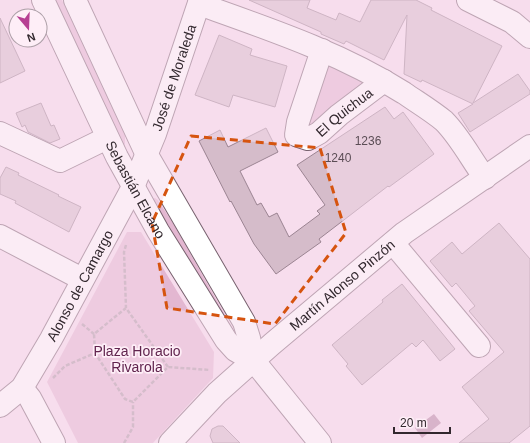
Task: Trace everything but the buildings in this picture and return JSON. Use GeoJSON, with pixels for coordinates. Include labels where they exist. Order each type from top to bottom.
{"type":"FeatureCollection","features":[{"type":"Feature","properties":{"kind":"street","name":"Sebastián Elcano"},"geometry":{"type":"LineString","coordinates":[[43,0],[107,138],[133,187],[158,231],[226,340],[234,350],[254,361],[320,443]]}},
{"type":"Feature","properties":{"kind":"street","name":"Sebastián Elcano"},"geometry":{"type":"LineString","coordinates":[[75,0],[147,155],[244,322],[254,361]]}},
{"type":"Feature","properties":{"kind":"street"},"geometry":{"type":"LineString","coordinates":[[468,0],[512,22],[530,37]]}},
{"type":"Feature","properties":{"kind":"street","name":"José de Moraleda"},"geometry":{"type":"LineString","coordinates":[[147,155],[199,2]]}},
{"type":"Feature","properties":{"kind":"street","name":"El Quichua"},"geometry":{"type":"LineString","coordinates":[[199,2],[322,50],[384,81],[415,100],[443,121],[461,142],[485,178]]}},
{"type":"Feature","properties":{"kind":"street","name":"El Quichua"},"geometry":{"type":"LineString","coordinates":[[322,50],[298,122],[296,135],[308,139],[319,133],[339,115],[384,81]]}},
{"type":"Feature","properties":{"kind":"street"},"geometry":{"type":"LineString","coordinates":[[0,133],[60,161],[107,138]]}},
{"type":"Feature","properties":{"kind":"street","name":"Martín Alonso Pinzón"},"geometry":{"type":"LineString","coordinates":[[170,443],[217,393],[277,340],[404,233],[530,146]]}},
{"type":"Feature","properties":{"kind":"street","name":"Alonso de Camargo"},"geometry":{"type":"LineString","coordinates":[[0,406],[22,388],[133,187],[147,155]]}},
{"type":"Feature","properties":{"kind":"street"},"geometry":{"type":"LineString","coordinates":[[0,236],[82,279]]}},
{"type":"Feature","properties":{"kind":"street"},"geometry":{"type":"LineString","coordinates":[[393,243],[480,346]]}},
{"type":"Feature","properties":{"kind":"street"},"geometry":{"type":"LineString","coordinates":[[22,388],[30,398],[54,443]]}},
{"type":"Feature","properties":{"kind":"path"},"geometry":{"type":"LineString","coordinates":[[126,245],[124,252],[126,308],[168,367]]}},
{"type":"Feature","properties":{"kind":"path"},"geometry":{"type":"LineString","coordinates":[[126,308],[94,334],[95,353],[125,399],[133,402]]}},
{"type":"Feature","properties":{"kind":"path"},"geometry":{"type":"LineString","coordinates":[[50,381],[65,366],[95,353]]}},
{"type":"Feature","properties":{"kind":"path"},"geometry":{"type":"LineString","coordinates":[[124,443],[132,427],[133,402],[168,367],[210,370]]}},
{"type":"Feature","properties":{"kind":"highlighted area"},"geometry":{"type":"Polygon","coordinates":[[[191,136],[320,148],[346,233],[275,324],[167,308],[152,223],[191,136]]]}},
{"type":"Feature","properties":{"kind":"green space"},"geometry":{"type":"Polygon","coordinates":[[[48,0],[62,0],[125,135],[125,144],[123,146],[48,0]]]}},
{"type":"Feature","properties":{"kind":"green space"},"geometry":{"type":"Polygon","coordinates":[[[326,57],[374,81],[300,133],[326,57]]]}},
{"type":"Feature","properties":{"kind":"green space"},"geometry":{"type":"Polygon","coordinates":[[[155,198],[158,200],[174,225],[233,331],[149,200],[155,198]]]}},
{"type":"Feature","properties":{"kind":"green space","name":"Plaza Horacio Rivarola"},"geometry":{"type":"Polygon","coordinates":[[[127,232],[141,232],[214,352],[213,378],[153,443],[78,443],[47,382],[127,232]]]}},
{"type":"Feature","properties":{"kind":"shaded area"},"geometry":{"type":"Polygon","coordinates":[[[434,414],[441,423],[422,438],[415,428],[434,414]]]}}]}
